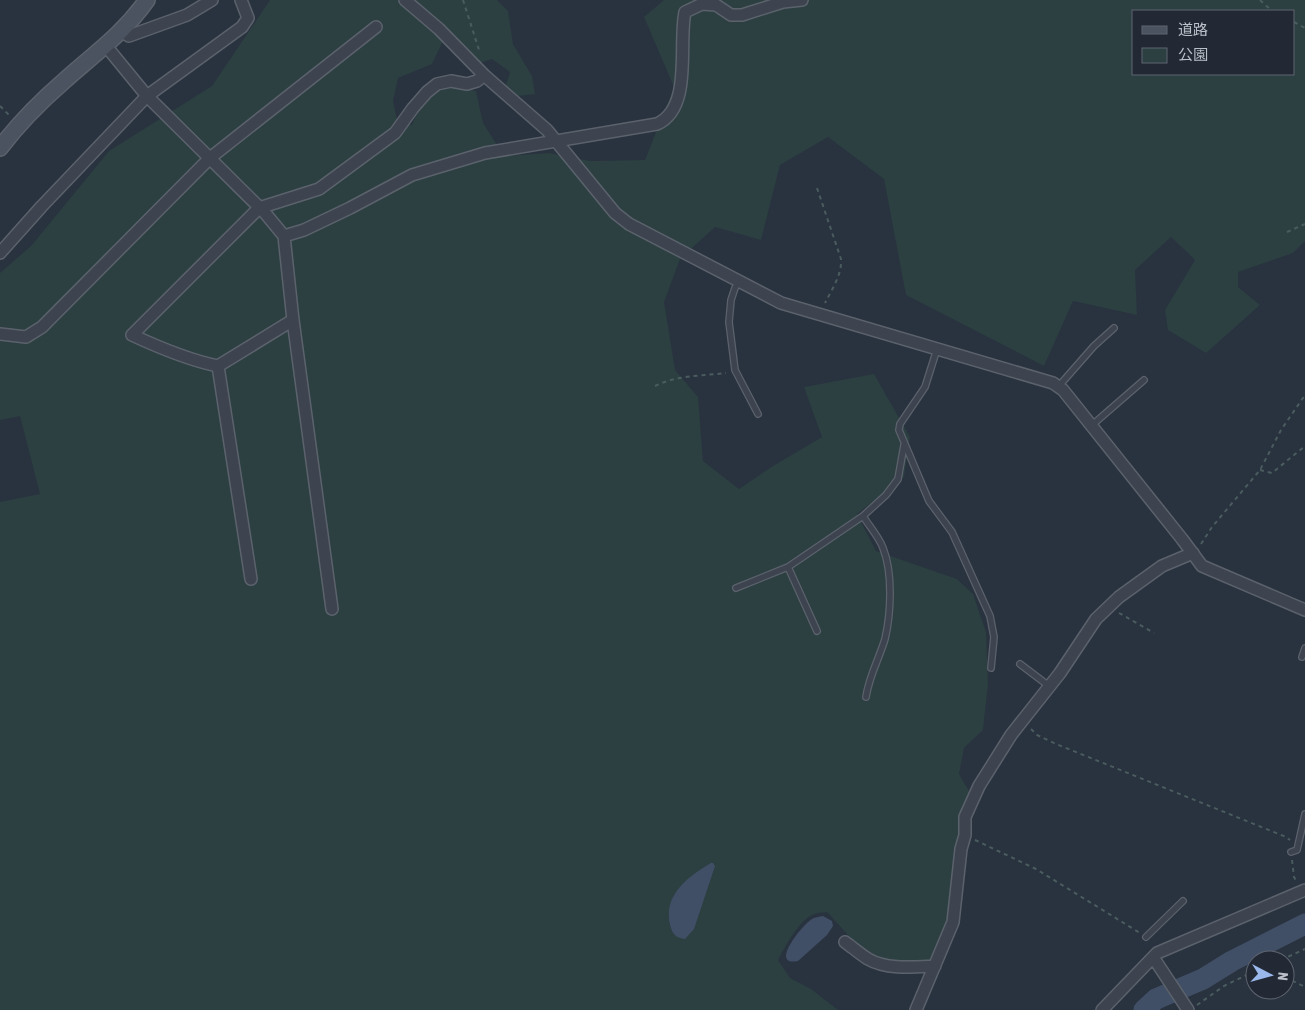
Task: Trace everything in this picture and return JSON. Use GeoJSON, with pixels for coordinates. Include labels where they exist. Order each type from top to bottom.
{"type":"FeatureCollection","features":[{"type":"Feature","properties":{"kind":"street"},"geometry":{"type":"LineString","coordinates":[[0,148],[40,103],[121,31],[147,0]]}},
{"type":"Feature","properties":{"kind":"street"},"geometry":{"type":"LineString","coordinates":[[121,31],[129,36],[188,15],[212,0]]}},
{"type":"Feature","properties":{"kind":"street"},"geometry":{"type":"LineString","coordinates":[[2,247],[147,96],[242,27],[248,18],[241,0]]}},
{"type":"Feature","properties":{"kind":"street"},"geometry":{"type":"LineString","coordinates":[[405,0],[439,29],[484,75],[547,130],[615,213],[630,224],[781,303],[1053,383],[1063,390],[1202,566],[1305,610]]}},
{"type":"Feature","properties":{"kind":"street"},"geometry":{"type":"LineString","coordinates":[[284,236],[304,230],[412,175],[484,153],[657,124],[664,121],[676,105],[680,86],[682,25],[685,12],[702,4],[716,5],[731,14],[742,14],[783,2],[802,0]]}},
{"type":"Feature","properties":{"kind":"street"},"geometry":{"type":"LineString","coordinates":[[0,334],[26,337],[42,327],[210,158],[376,27]]}},
{"type":"Feature","properties":{"kind":"street"},"geometry":{"type":"LineString","coordinates":[[106,46],[147,96],[259,208],[284,236],[293,320],[332,608]]}},
{"type":"Feature","properties":{"kind":"street"},"geometry":{"type":"LineString","coordinates":[[293,320],[218,366],[199,362],[132,335],[259,208],[319,189],[395,133],[413,108],[437,84],[451,81],[467,84],[478,81],[484,75]]}},
{"type":"Feature","properties":{"kind":"street"},"geometry":{"type":"LineString","coordinates":[[218,366],[251,579]]}},
{"type":"Feature","properties":{"kind":"street"},"geometry":{"type":"LineString","coordinates":[[916,1010],[953,922],[961,849],[965,835],[965,817],[979,786],[1022,721],[1060,673],[1096,619],[1118,597],[1162,566],[1193,553]]}},
{"type":"Feature","properties":{"kind":"street"},"geometry":{"type":"LineString","coordinates":[[1102,1010],[1158,954],[1304,891]]}},
{"type":"Feature","properties":{"kind":"street"},"geometry":{"type":"LineString","coordinates":[[845,942],[869,960],[888,965],[935,966]]}},
{"type":"Feature","properties":{"kind":"street"},"geometry":{"type":"LineString","coordinates":[[1155,960],[1189,1006]]}},
{"type":"Feature","properties":{"kind":"lane"},"geometry":{"type":"LineString","coordinates":[[740,281],[735,288],[731,300],[729,322],[735,370],[758,414]]}},
{"type":"Feature","properties":{"kind":"lane"},"geometry":{"type":"LineString","coordinates":[[1058,387],[1094,346],[1114,328]]}},
{"type":"Feature","properties":{"kind":"lane"},"geometry":{"type":"LineString","coordinates":[[937,349],[925,388],[900,424],[899,430],[929,502],[952,532],[990,616],[994,637],[991,668]]}},
{"type":"Feature","properties":{"kind":"lane"},"geometry":{"type":"LineString","coordinates":[[1091,426],[1144,380]]}},
{"type":"Feature","properties":{"kind":"lane"},"geometry":{"type":"LineString","coordinates":[[736,588],[788,566],[863,516],[886,495],[898,479],[904,444]]}},
{"type":"Feature","properties":{"kind":"lane"},"geometry":{"type":"LineString","coordinates":[[863,516],[883,546],[888,564],[890,595],[884,640],[868,681],[866,697]]}},
{"type":"Feature","properties":{"kind":"lane"},"geometry":{"type":"LineString","coordinates":[[788,566],[818,630]]}},
{"type":"Feature","properties":{"kind":"lane"},"geometry":{"type":"LineString","coordinates":[[1302,657],[1305,648]]}},
{"type":"Feature","properties":{"kind":"lane"},"geometry":{"type":"LineString","coordinates":[[1020,664],[1048,686]]}},
{"type":"Feature","properties":{"kind":"lane"},"geometry":{"type":"LineString","coordinates":[[1291,852],[1296,850],[1305,814]]}},
{"type":"Feature","properties":{"kind":"lane"},"geometry":{"type":"LineString","coordinates":[[1146,937],[1182,900]]}},
{"type":"Feature","properties":{"kind":"path"},"geometry":{"type":"LineString","coordinates":[[463,0],[484,66],[484,75]]}},
{"type":"Feature","properties":{"kind":"path"},"geometry":{"type":"LineString","coordinates":[[1260,0],[1271,10]]}},
{"type":"Feature","properties":{"kind":"path"},"geometry":{"type":"LineString","coordinates":[[817,188],[842,266],[838,278],[819,314]]}},
{"type":"Feature","properties":{"kind":"path"},"geometry":{"type":"LineString","coordinates":[[1287,232],[1305,224]]}},
{"type":"Feature","properties":{"kind":"path"},"geometry":{"type":"LineString","coordinates":[[655,386],[663,382],[695,375],[724,373],[735,370]]}},
{"type":"Feature","properties":{"kind":"path"},"geometry":{"type":"LineString","coordinates":[[1193,553],[1199,548],[1212,527],[1260,470],[1281,430],[1305,395]]}},
{"type":"Feature","properties":{"kind":"path"},"geometry":{"type":"LineString","coordinates":[[1260,470],[1272,473],[1305,446]]}},
{"type":"Feature","properties":{"kind":"path"},"geometry":{"type":"LineString","coordinates":[[1110,606],[1123,616],[1154,633]]}},
{"type":"Feature","properties":{"kind":"path"},"geometry":{"type":"LineString","coordinates":[[1022,721],[1038,735],[1056,744],[1286,837],[1289,839],[1294,877],[1304,891]]}},
{"type":"Feature","properties":{"kind":"path"},"geometry":{"type":"LineString","coordinates":[[965,835],[1036,869],[1146,937]]}},
{"type":"Feature","properties":{"kind":"path"},"geometry":{"type":"LineString","coordinates":[[1189,1006],[1245,976]]}},
{"type":"Feature","properties":{"kind":"green space"},"geometry":{"type":"Polygon","coordinates":[[[270,0],[497,0],[508,11],[513,44],[532,76],[535,94],[518,96],[506,85],[510,72],[492,59],[477,64],[451,38],[442,43],[432,64],[398,78],[393,101],[397,120],[412,125],[422,105],[432,94],[445,87],[458,86],[476,91],[483,123],[504,156],[549,153],[590,161],[645,160],[674,87],[644,17],[664,0],[1305,0],[1305,241],[1293,253],[1238,272],[1238,287],[1260,305],[1206,353],[1168,330],[1165,310],[1195,260],[1171,237],[1135,270],[1137,315],[1073,301],[1044,366],[906,295],[884,179],[828,137],[780,165],[761,240],[715,227],[680,259],[664,302],[675,370],[698,397],[703,461],[739,489],[822,437],[804,387],[874,374],[910,437],[904,477],[857,514],[876,551],[957,579],[973,594],[986,632],[988,684],[983,730],[964,748],[959,774],[969,791],[954,863],[951,921],[934,963],[912,966],[869,958],[827,912],[816,913],[804,921],[778,960],[790,978],[811,989],[838,1010],[0,1010],[0,502],[40,494],[20,416],[0,420],[0,273],[31,246],[109,151],[212,86],[270,0]]]}},
{"type":"Feature","properties":{"kind":"water"},"geometry":{"type":"Polygon","coordinates":[[[711,863],[715,866],[694,929],[685,939],[678,937],[672,930],[669,917],[673,898],[685,882],[711,863]]]}},
{"type":"Feature","properties":{"kind":"water"},"geometry":{"type":"Polygon","coordinates":[[[823,916],[832,921],[833,926],[827,935],[798,961],[790,961],[786,958],[790,944],[808,922],[816,917],[823,916]]]}},
{"type":"Feature","properties":{"kind":"waterway"},"geometry":{"type":"LineString","coordinates":[[1144,1010],[1156,999],[1203,979],[1232,961],[1305,924]]}}]}
